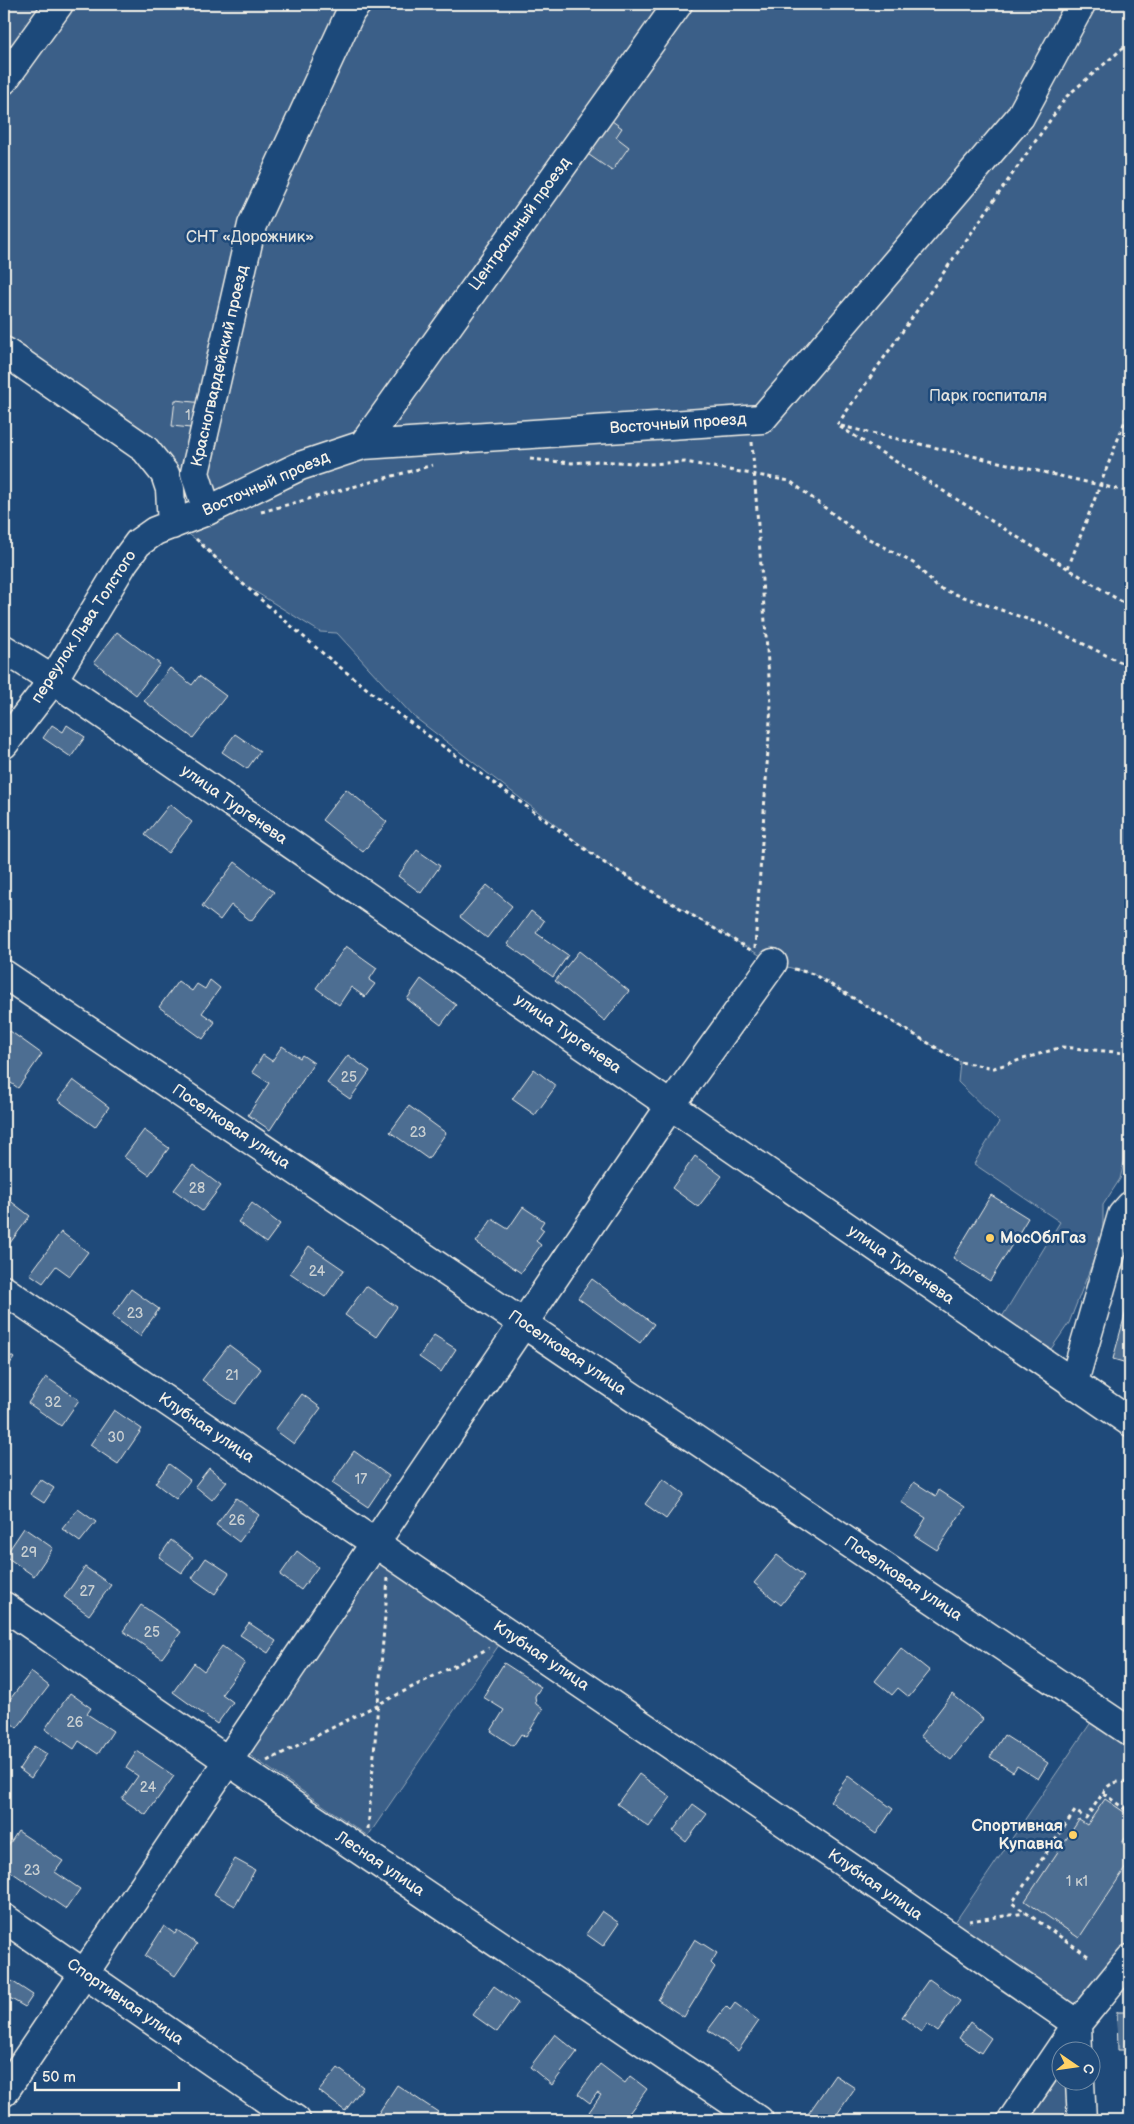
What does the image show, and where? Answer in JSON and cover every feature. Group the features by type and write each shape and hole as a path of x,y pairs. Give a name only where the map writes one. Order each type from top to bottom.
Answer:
{"street":[{"path":"4,80 58,4"},
{"name":"Красногвардейский проезд","path":"207,511 195,473 252,225 351,11 357,4"},
{"name":"Центральный проезд","path":"363,445 678,4"},
{"name":"Восточный проезд","path":"173,524 207,511 300,466 363,445 762,419 1020,117 1081,4"},
{"path":"4,351 145,449 165,474 170,489 173,524"},
{"name":"переулок Льва Толстого","path":"4,744 53,680 124,562 138,543 155,531 173,524"},
{"name":"улица Тургенева","path":"4,650 53,680 1130,1422"},
{"path":"4,2092 228,1761 383,1548 524,1324 671,1105 764,958"},
{"name":"Поселковая улица","path":"4,974 1130,1732"},
{"path":"1073,1384 1122,1215 1130,1206"},
{"name":"Клубная улица","path":"4,1290 1077,2024"},
{"name":"Лесная улица","path":"4,1606 228,1761 758,2120"},
{"name":"Спортивная улица","path":"4,1918 296,2120"},
{"path":"1012,2120 1077,2024 1130,1959"},
{"path":"1077,2024 1078,2042"},
{"path":"1081,2092 1082,2120"}],"path":[{"path":"837,425 1067,96 1130,42"},
{"path":"1068,568 1130,408"},
{"path":"750,419 771,705 764,958"},
{"path":"837,425 1130,492"},
{"path":"837,425 1130,606"},
{"path":"527,459 572,463 599,461 649,464 685,462 790,481 858,533 915,564 938,588 1047,626 1130,667"},
{"path":"253,514 436,464"},
{"path":"173,524 198,541 243,584 320,651 397,714 606,864 764,958 813,974 960,1062 994,1068 1062,1047 1125,1053 1130,1056"},
{"path":"370,1857 368,1836 378,1704 383,1548"},
{"path":"262,1764 512,1636"},
{"path":"1088,1956 1012,1903 1075,1811 1086,1818 1109,1785 1130,1782"},
{"path":"1102,1794 1130,1813"},
{"path":"1125,1809 1130,1801"},
{"path":"934,1926 1026,1913"}],"green space":[{"path":"4,4 1130,4 1130,1138 1120,1179 1103,1205 1103,1236 1069,1323 1051,1349 1002,1317 1060,1222 974,1164 999,1122 958,1082 960,1062 813,974 773,963 606,864 413,716 337,633 320,632 243,584 198,541 175,524 165,474 4,351"},
{"path":"380,1559 501,1642 368,1836 248,1754"},
{"name":"Спортивная Купавна","path":"1096,1715 1130,1738 1130,1939 1076,2018 949,1931"},
{"path":"1052,2078 1052,2092 1076,2092 1077,2120 1022,2120"}],"building":[{"path":"605,116 622,128 616,137 629,147 612,171 582,150"},
{"path":"175,400 203,403 200,429 172,426"},
{"path":"117,632 160,664 136,695 94,662"},
{"path":"170,668 192,685 199,676 226,696 193,738 144,701"},
{"path":"52,725 63,732 67,725 85,737 71,757 43,738"},
{"path":"235,734 260,751 247,769 222,752"},
{"path":"346,789 387,822 363,852 322,820"},
{"path":"170,804 192,822 168,853 145,835"},
{"path":"417,850 440,866 421,893 398,876"},
{"path":"235,862 274,892 251,921 231,905 220,920 202,906"},
{"path":"487,885 512,906 487,938 460,917"},
{"path":"531,911 544,921 536,933 568,955 553,977 507,944"},
{"path":"346,946 377,968 369,980 375,984 365,997 351,987 339,1005 316,988"},
{"path":"579,951 629,991 605,1021 555,981"},
{"path":"421,979 456,1005 441,1025 407,999"},
{"path":"210,980 220,988 202,1013 215,1022 203,1039 159,1007 178,981 192,991 197,984 205,989"},
{"path":"10,1031 42,1054 18,1088 4,1078 4,1039"},
{"path":"282,1046 300,1058 302,1055 314,1063 270,1130 248,1115 269,1083 252,1072 263,1055 272,1061"},
{"path":"348,1055 370,1071 350,1099 327,1083"},
{"path":"534,1069 556,1086 535,1115 512,1099"},
{"path":"73,1080 109,1107 95,1127 58,1100"},
{"path":"409,1106 446,1133 428,1159 390,1132"},
{"path":"144,1130 169,1148 149,1175 124,1157"},
{"path":"695,1156 722,1176 698,1207 672,1188"},
{"path":"193,1165 221,1186 202,1211 174,1190"},
{"name":"МосОблГаз","path":"991,1195 1028,1218 990,1281 953,1258"},
{"path":"4,1196 30,1216 7,1247 4,1244"},
{"path":"252,1203 280,1224 266,1243 238,1222"},
{"path":"523,1207 544,1221 540,1227 544,1230 536,1241 541,1245 521,1273 476,1242 492,1219 508,1229"},
{"path":"61,1232 88,1252 70,1276 56,1266 43,1283 30,1274"},
{"path":"309,1246 344,1270 325,1297 290,1273"},
{"path":"592,1279 654,1324 640,1343 578,1298"},
{"path":"366,1286 397,1307 376,1337 345,1315"},
{"path":"131,1289 159,1309 140,1336 112,1316"},
{"path":"1130,1296 1130,1364 1113,1359"},
{"path":"434,1335 456,1349 441,1372 419,1357"},
{"path":"229,1345 261,1369 235,1404 202,1380"},
{"path":"4,1351 14,1358 4,1372"},
{"path":"46,1377 79,1400 61,1426 28,1403"},
{"path":"302,1394 321,1408 294,1444 275,1430"},
{"path":"114,1410 142,1429 118,1464 90,1445"},
{"path":"354,1451 389,1476 368,1507 332,1483"},
{"path":"169,1464 190,1480 176,1499 155,1483"},
{"path":"209,1468 227,1482 212,1500 195,1486"},
{"path":"40,1479 54,1488 44,1503 30,1494"},
{"path":"663,1479 684,1494 666,1519 645,1504"},
{"path":"914,1482 936,1496 939,1490 965,1507 937,1550 915,1536 926,1518 901,1502"},
{"path":"236,1498 259,1515 239,1542 216,1525"},
{"path":"78,1509 96,1522 80,1542 62,1529"},
{"path":"24,1528 53,1548 34,1576 5,1556"},
{"path":"171,1540 193,1557 182,1573 159,1557"},
{"path":"297,1551 318,1567 301,1590 280,1575"},
{"path":"777,1555 804,1576 781,1605 754,1583"},
{"path":"206,1558 229,1573 215,1594 192,1578"},
{"path":"85,1567 111,1585 89,1615 64,1597"},
{"path":"141,1605 181,1632 162,1658 123,1631"},
{"path":"249,1623 276,1641 268,1653 240,1635"},
{"path":"222,1646 245,1663 222,1694 233,1702 217,1724 173,1692 194,1663 204,1671"},
{"path":"901,1648 930,1671 909,1697 898,1688 892,1695 875,1681"},
{"path":"504,1663 541,1687 535,1696 536,1704 543,1709 526,1737 521,1734 513,1746 491,1731 504,1710 483,1697"},
{"path":"31,1672 49,1686 17,1728 4,1717 4,1707"},
{"path":"70,1693 91,1708 87,1714 113,1731 98,1754 79,1741 74,1749 45,1729"},
{"path":"952,1694 983,1719 951,1760 920,1736"},
{"path":"1004,1735 1048,1763 1038,1779 1017,1766 1013,1772 990,1757"},
{"path":"34,1746 47,1754 31,1778 19,1769"},
{"path":"137,1751 174,1776 146,1815 122,1799 138,1776 126,1768"},
{"path":"639,1774 671,1797 649,1827 617,1804"},
{"path":"848,1776 893,1809 876,1834 830,1801"},
{"path":"1105,1799 1130,1816 1130,1831 1122,1843 1130,1849 1130,1861 1079,1938 1025,1901 1079,1820 1087,1825"},
{"path":"693,1804 707,1814 686,1842 673,1831"},
{"path":"18,1831 63,1861 55,1872 80,1889 66,1909 4,1867 4,1852"},
{"path":"235,1859 255,1870 235,1906 214,1894"},
{"path":"602,1911 619,1923 603,1946 586,1934"},
{"path":"164,1926 175,1934 177,1930 197,1944 175,1976 145,1956"},
{"path":"695,1939 717,1953 711,1963 715,1967 684,2017 658,2000"},
{"path":"4,1976 33,1995 25,2007 8,1997 4,2004"},
{"path":"929,1979 960,2001 938,2032 927,2024 922,2032 902,2017"},
{"path":"494,1986 518,2003 497,2032 473,2015"},
{"path":"735,2003 759,2021 738,2051 708,2030 726,2006 730,2010"},
{"path":"1117,2012 1130,2012 1130,2050 1118,2050"},
{"path":"970,2022 991,2038 981,2053 959,2038"},
{"path":"555,2034 577,2052 552,2085 530,2067"},
{"path":"600,2064 625,2083 630,2076 647,2089 624,2120 599,2120 589,2112 601,2095 597,2093 590,2103 578,2094"},
{"path":"338,2068 363,2087 345,2111 319,2091"},
{"path":"835,2075 855,2088 833,2120 810,2120 806,2117"},
{"path":"397,2085 438,2112 432,2120 374,2120"},
{"path":"219,2114 228,2120 214,2120"}],"place":[{"name":"МосОблГаз","path":"990,1238"},
{"name":"Спортивная Купавна","path":"1073,1835"}],"park label":[{"name":"СНТ «Дорожник»","path":"250,237"},
{"name":"Парк госпиталя","path":"988,396"}]}
